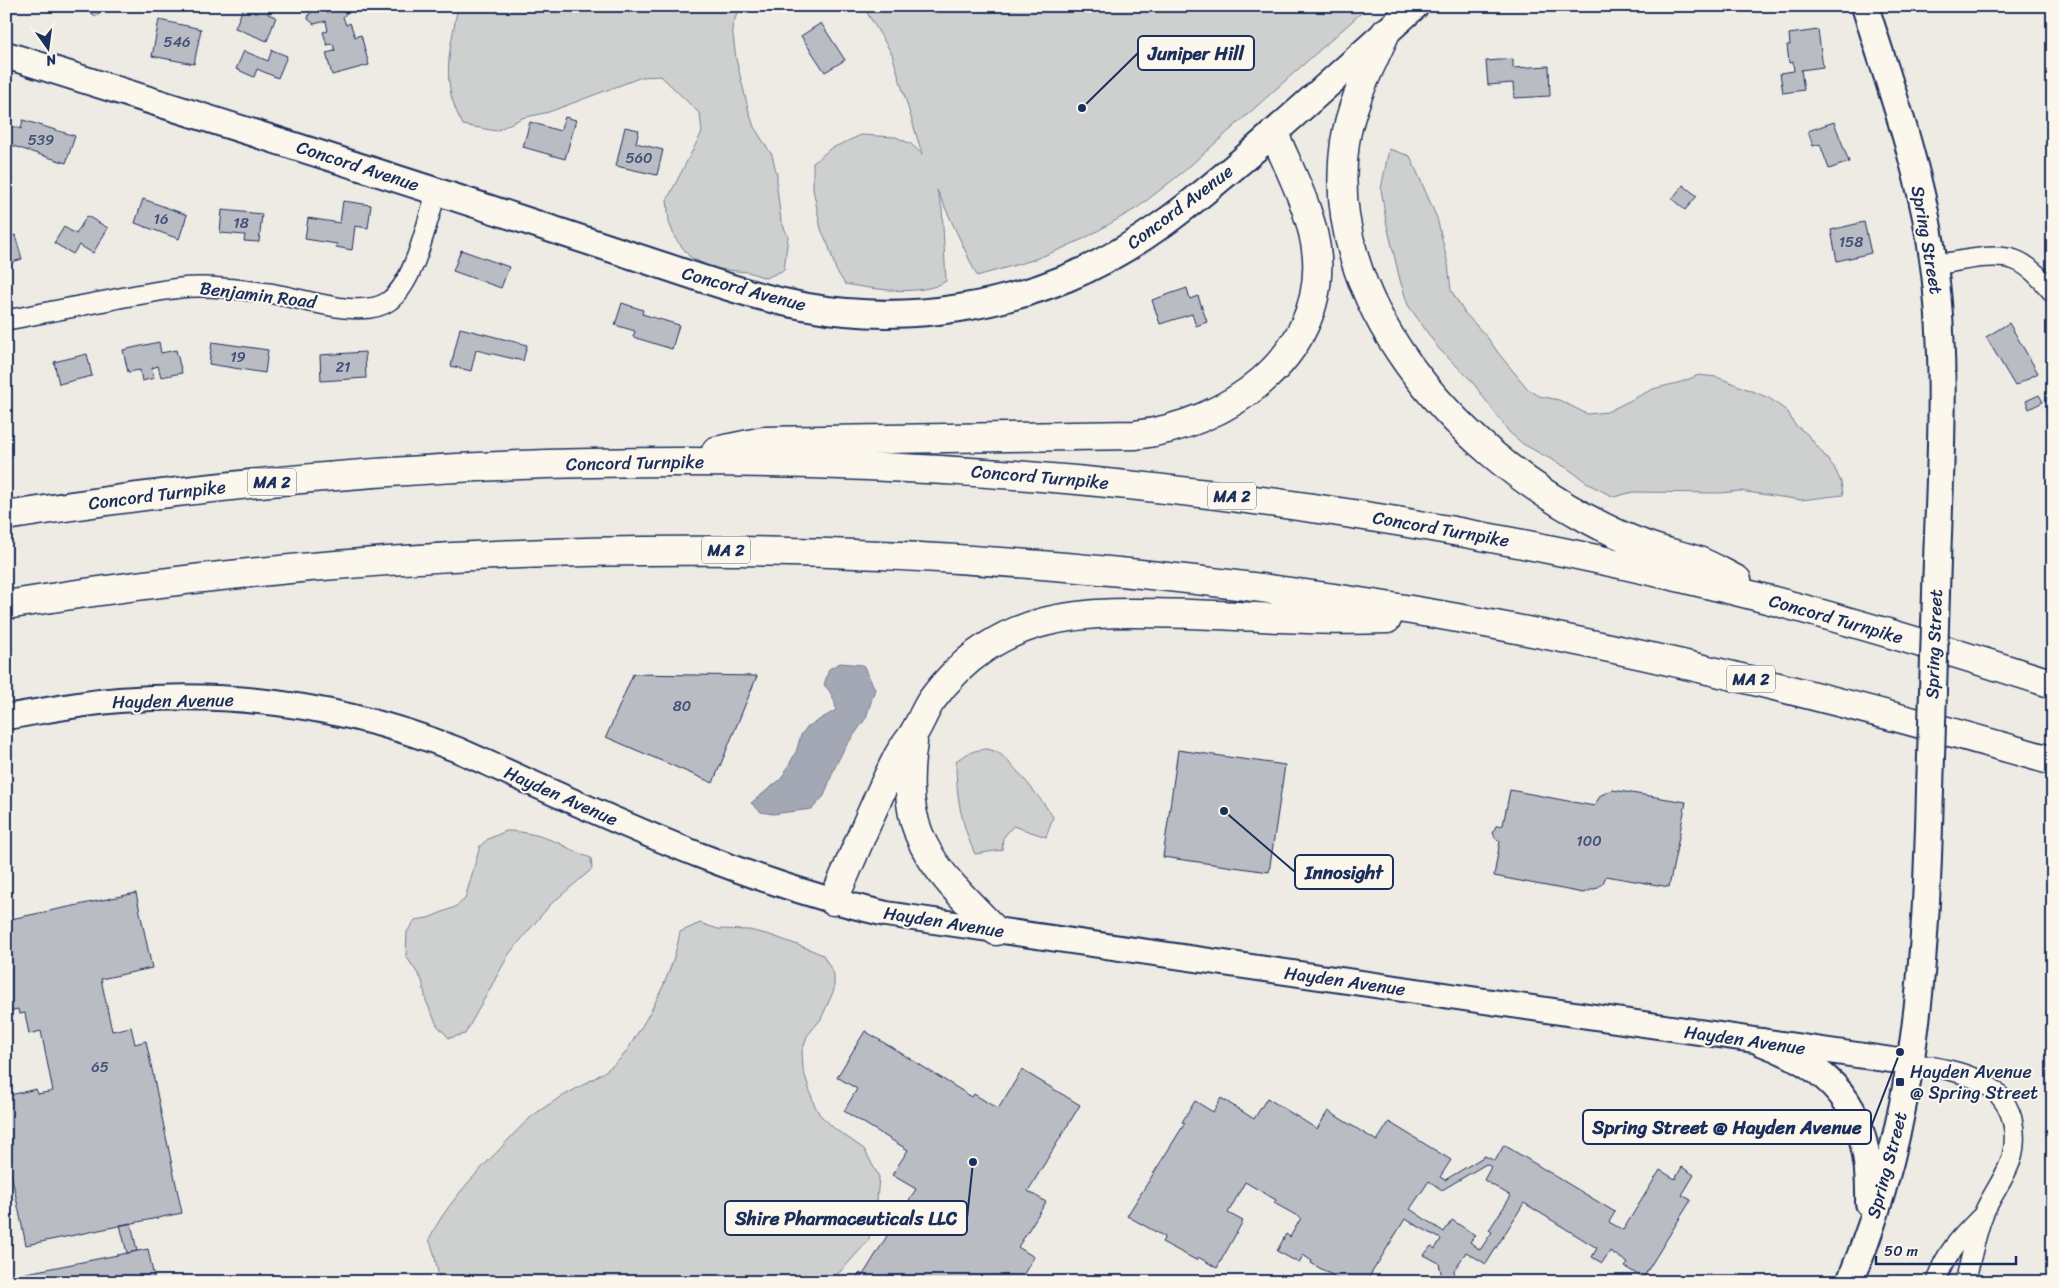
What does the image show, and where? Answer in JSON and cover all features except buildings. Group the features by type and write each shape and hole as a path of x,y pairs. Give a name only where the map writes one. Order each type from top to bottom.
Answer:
{"highway":[{"path":"1386,32 1358,96 1351,117 1344,154 1343,195 1348,236 1359,274 1373,307 1396,346 1433,394 1466,429 1508,466 1545,493 1584,518 1615,533 1650,547 1697,560 1790,605"},
{"path":"665,462 764,441 1135,436 1182,426 1221,410 1252,389 1287,354 1305,324 1315,291 1317,256 1313,235 1305,207 1274,133"},
{"name":"Concord Turnpike","path":"6,516 170,493 373,473 540,464 665,462 839,464 1051,477 1189,491 1324,509 1458,531 1657,573 1790,605 1922,643 2053,684"},
{"name":"MA 2","path":"6,605 188,579 391,560 576,551 731,550 876,554 1088,570 1270,590 1446,616 1605,647 1738,676 2053,761"},
{"path":"833,901 899,754 930,703 974,658 992,644 1012,634 1052,620 1085,614 1120,612 1343,621 1446,616"},
{"path":"915,730 909,786 911,807 919,837 929,858 945,878 996,931"}],"main road":[{"name":"Concord Avenue","path":"6,55 437,191 768,299 817,309 894,314 970,306 1013,297 1068,277 1111,257 1170,220 1274,133 1416,6"},
{"name":"Spring Street","path":"1850,1282 1868,1234 1890,1158 1912,1063 1925,940 1942,377 1939,311 1926,215 1914,168 1865,6"},
{"path":"1761,1042 1812,1066 1840,1092 1854,1112 1863,1135 1868,1160 1868,1234"}],"street":[{"name":"Benjamin Road","path":"6,320 113,299 208,286 272,293 318,303 369,309 388,302 397,294 407,278 437,191"},
{"path":"1934,265 2008,258 2026,266 2053,294"},
{"name":"Hayden Avenue","path":"6,717 116,700 171,697 240,699 290,704 332,711 404,730 444,744 696,855 776,884 833,901 905,918 1912,1063"},
{"path":"1912,1063 1950,1070 1992,1087 2006,1104 2014,1129 2012,1155 1983,1215 1965,1282"},
{"path":"1936,1282 1948,1254 1962,1235 1983,1215"}],"shaded area":[{"path":"458,6 740,6 732,27 736,59 754,127 772,155 777,175 781,221 788,236 784,270 766,278 748,272 714,269 690,257 675,238 669,222 667,200 702,132 700,114 661,76 642,77 549,112 522,118 496,131 463,125 451,94 448,66"},
{"path":"863,6 1369,6 1183,172 1137,208 1087,237 1061,249 1033,260 977,276 937,190 942,208 946,281 924,289 897,290 845,284 836,270 821,229 813,189 813,163 830,149 861,135 896,137 911,144 922,154 892,54"},
{"path":"1389,149 1410,156 1437,218 1448,264 1451,290 1464,312 1487,337 1528,389 1539,396 1559,400 1587,414 1607,412 1653,389 1699,375 1717,377 1769,398 1788,412 1794,424 1807,434 1834,467 1841,482 1843,495 1801,500 1740,491 1720,493 1633,492 1614,497 1592,486 1567,468 1523,444 1509,432 1471,380 1439,349 1408,305 1386,221 1381,189"},
{"path":"840,663 863,665 875,689 866,718 844,749 824,796 812,809 773,814 761,812 751,803 781,779 796,752 801,735 807,727 836,710 835,702 824,685 829,669"},
{"path":"987,749 999,753 1012,765 1053,817 1046,837 1013,826 1003,838 1002,850 975,854 966,832 960,809 956,761 971,752"},
{"path":"506,831 533,834 559,843 591,858 592,869 550,905 509,954 465,1034 449,1038 437,1025 426,1001 422,980 406,956 407,932 415,920 428,918 455,907 465,899 480,846 488,839"},
{"path":"700,923 718,929 749,930 770,935 809,949 823,955 834,974 834,990 821,1019 807,1036 802,1051 803,1069 814,1104 820,1115 835,1129 864,1149 879,1177 877,1200 869,1240 840,1272 824,1282 440,1282 429,1239 450,1206 475,1175 530,1118 604,1072 623,1056 649,1014 662,988 673,961 680,932"}],"place":[{"name":"Juniper Hill","path":"1082,108"},
{"name":"Innosight","path":"1224,811"},
{"name":"Spring Street @ Hayden Avenue","path":"1900,1052"},
{"name":"Hayden Avenue @ Spring Street","path":"1900,1082"},
{"name":"Shire Pharmaceuticals LLC","path":"973,1162"}]}
